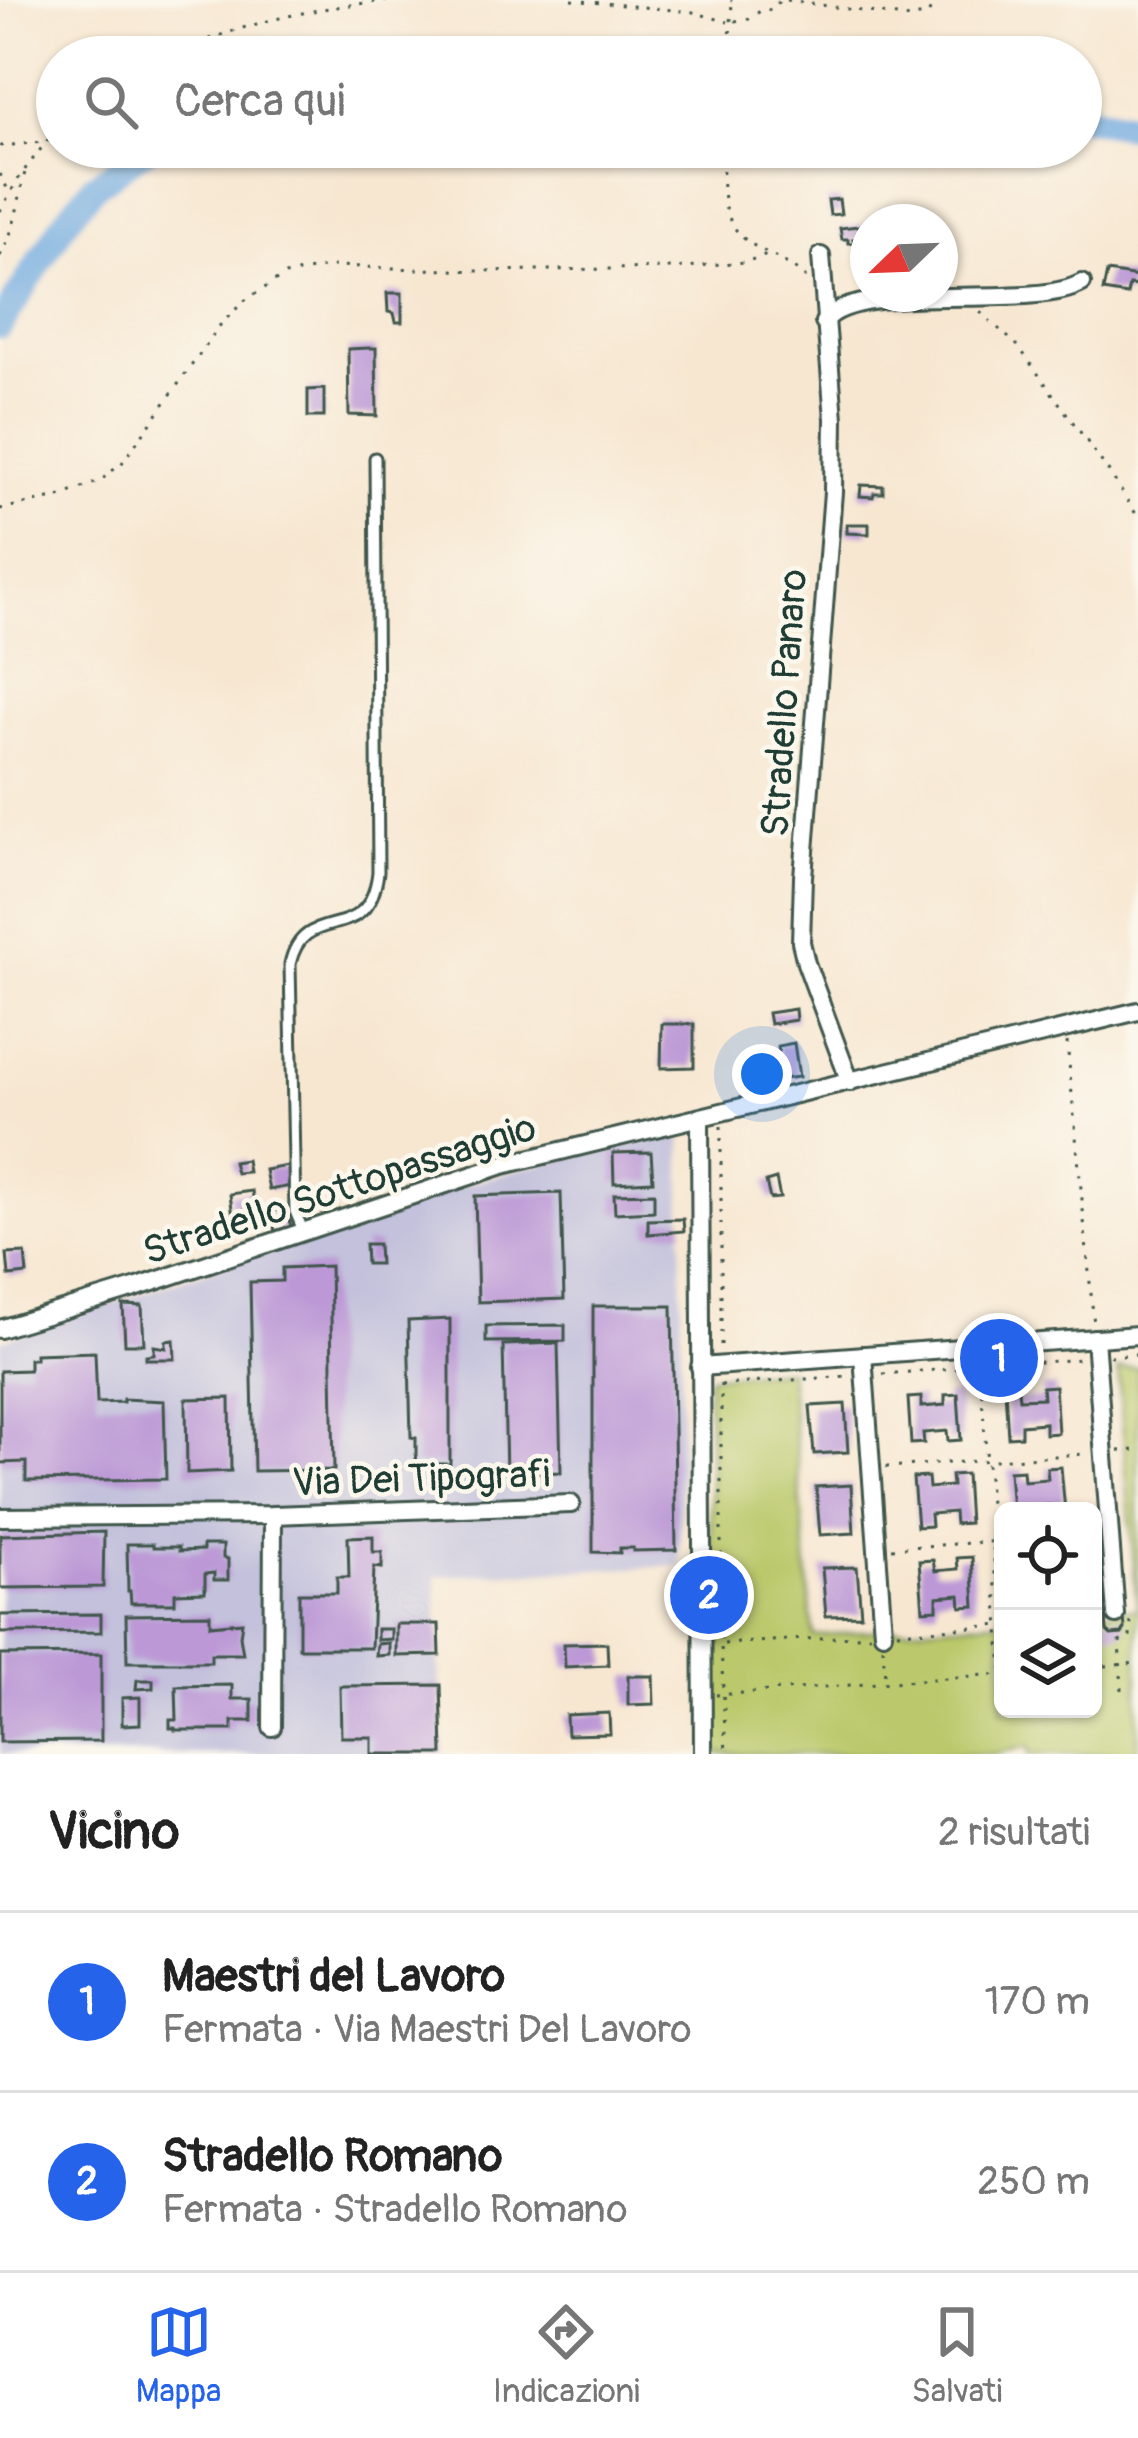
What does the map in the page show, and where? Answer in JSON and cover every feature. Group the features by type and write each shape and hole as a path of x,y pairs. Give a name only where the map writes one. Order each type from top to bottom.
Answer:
{"street":[{"name":"Stradello Panaro","path":"820,256 834,419 833,493 801,942 850,1082"},
{"path":"824,322 833,312 851,305 1062,292 1082,283"},
{"name":"Stradello Sottopassaggio","path":"0,1329 503,1166 1138,1011"},
{"path":"700,1119 703,1754"},
{"path":"700,1367 1138,1335"},
{"path":"1095,1338 1123,1615"},
{"path":"862,1355 883,1633"},
{"name":"Via Dei Tipografi","path":"0,1516 273,1515 572,1504"},
{"name":"Via Dei Tipografi","path":"272,1727 273,1515"}],"lane":[{"path":"304,1233 295,1211 290,964 302,938 368,908 376,895 376,458"}],"path":[{"path":"212,36 282,18 405,0"},
{"path":"572,0 693,12 732,21 772,10 780,0"},
{"path":"787,0 910,18 928,14 937,0"},
{"path":"730,36 732,1"},
{"path":"0,146 36,142"},
{"path":"0,211 36,154"},
{"path":"0,256 9,241 27,166"},
{"path":"723,168 722,195 728,218 739,233 804,274 813,289"},
{"path":"0,173 10,194"},
{"path":"0,509 59,497 100,482 122,463 221,324 244,301 285,275 334,266 478,271 674,268 745,262 771,254"},
{"path":"972,305 1018,346 1138,517"},
{"path":"1066,1028 1095,1338"},
{"path":"722,1111 722,1365"},
{"path":"726,1754 721,1385 1138,1354"},
{"path":"878,1549 994,1542 980,1366"},
{"path":"872,1468 1138,1450"},
{"path":"1122,1690 1119,1642 1130,1637 1123,1615"},
{"path":"721,1645 994,1625"},
{"path":"883,1633 885,1682"},
{"path":"1102,1665 1138,1663"},
{"path":"703,1697 994,1675"}],"shaded area":[{"path":"680,1134 682,1142 680,1566 436,1576 442,1754 0,1754 0,1341 458,1186"}],"green space":[{"path":"1138,1368 1138,1754 1030,1754 1029,1746 994,1754 716,1754 710,1376 789,1370 813,1636 994,1621 994,1718 1102,1718 1102,1612 1137,1608 1118,1369"}],"building":[{"path":"839,199 841,214 830,215 828,200"},
{"path":"850,227 850,243 842,239 840,228"},
{"path":"1107,272 1138,277 1138,286 1129,285 1127,295 1103,291"},
{"path":"387,293 402,293 402,322 388,312"},
{"path":"376,348 377,416 349,415 348,349"},
{"path":"324,389 324,417 308,417 308,390"},
{"path":"861,485 883,486 883,493 860,496"},
{"path":"847,524 869,524 869,534 847,533"},
{"path":"795,1009 796,1020 770,1024 768,1013"},
{"path":"662,1024 694,1024 694,1067 661,1068"},
{"path":"794,1043 799,1077 782,1079 778,1046"},
{"path":"651,1152 653,1181 614,1183 613,1153"},
{"path":"246,1160 248,1172 236,1173 233,1162"},
{"path":"288,1166 291,1186 269,1190 265,1170"},
{"path":"776,1179 780,1198 770,1199 766,1182"},
{"path":"252,1191 259,1227 235,1231 230,1194"},
{"path":"561,1193 564,1299 478,1302 475,1196"},
{"path":"654,1193 654,1211 615,1213 614,1194"},
{"path":"285,1208 291,1226 275,1231 270,1212"},
{"path":"683,1219 684,1231 648,1234 648,1220"},
{"path":"365,1244 378,1244 379,1264 366,1264"},
{"path":"25,1253 27,1274 9,1276 7,1254"},
{"path":"330,1266 334,1470 254,1471 250,1282 282,1281 282,1268"},
{"path":"123,1305 142,1306 144,1344 125,1344"},
{"path":"593,1306 672,1306 676,1550 593,1552"},
{"path":"450,1319 450,1464 416,1464 408,1321"},
{"path":"565,1325 565,1341 486,1342 486,1326"},
{"path":"174,1340 175,1359 146,1359 154,1354 154,1346 166,1348 166,1341"},
{"path":"558,1343 561,1472 506,1474 503,1345"},
{"path":"95,1352 97,1403 164,1401 166,1479 26,1481 26,1462 0,1463 0,1371 29,1370 29,1359 35,1359 35,1354"},
{"path":"1055,1386 1058,1433 1045,1434 1045,1423 1021,1425 1021,1436 1008,1437 1005,1390 1018,1389 1019,1399 1043,1398 1042,1387"},
{"path":"958,1394 961,1440 948,1441 947,1431 923,1433 924,1443 911,1444 908,1398 921,1397 921,1407 945,1405 945,1395"},
{"path":"230,1398 231,1471 187,1473 186,1399"},
{"path":"845,1404 848,1452 814,1454 810,1406"},
{"path":"1061,1467 1064,1502 1011,1502 1009,1471 1023,1470 1024,1481 1048,1479 1047,1468"},
{"path":"966,1474 969,1523 955,1524 954,1512 930,1514 931,1526 917,1527 913,1478 928,1477 929,1488 952,1486 951,1475"},
{"path":"851,1485 854,1533 820,1535 816,1487"},
{"path":"104,1532 103,1587 0,1588 0,1535"},
{"path":"373,1536 373,1552 382,1552 382,1568 374,1567 371,1648 299,1648 299,1593 337,1593 337,1577 349,1577 348,1537"},
{"path":"127,1544 179,1547 179,1551 223,1545 228,1580 205,1574 205,1592 175,1593 175,1603 131,1603"},
{"path":"972,1557 975,1606 961,1607 960,1595 937,1597 937,1609 923,1610 919,1561 933,1560 935,1571 958,1569 957,1558"},
{"path":"857,1567 861,1615 826,1616 822,1568"},
{"path":"101,1614 101,1632 0,1633 0,1615"},
{"path":"210,1614 210,1625 242,1622 243,1654 211,1654 211,1662 127,1662 126,1615"},
{"path":"1124,1617 1122,1634 1111,1635 1106,1618"},
{"path":"396,1624 439,1624 440,1655 396,1656"},
{"path":"377,1629 391,1629 391,1639 377,1640"},
{"path":"389,1643 389,1655 376,1656 377,1644"},
{"path":"607,1643 608,1665 565,1667 564,1644"},
{"path":"101,1654 101,1741 0,1742 0,1655"},
{"path":"628,1676 653,1676 654,1704 628,1705"},
{"path":"137,1680 153,1680 153,1688 136,1689"},
{"path":"232,1685 232,1699 252,1699 252,1721 232,1721 232,1730 170,1728 170,1720 177,1720 176,1686"},
{"path":"441,1685 443,1754 372,1754 372,1737 341,1737 340,1686"},
{"path":"140,1697 140,1724 122,1725 122,1698"},
{"path":"609,1713 610,1734 567,1735 566,1715"}],"waterway":[{"path":"1102,120 1138,127"},
{"path":"0,325 64,223 94,186 119,168"}],"place":[{"name":"Maestri del Lavoro","path":"999,1358"},
{"name":"Stradello Romano","path":"709,1595"}]}
